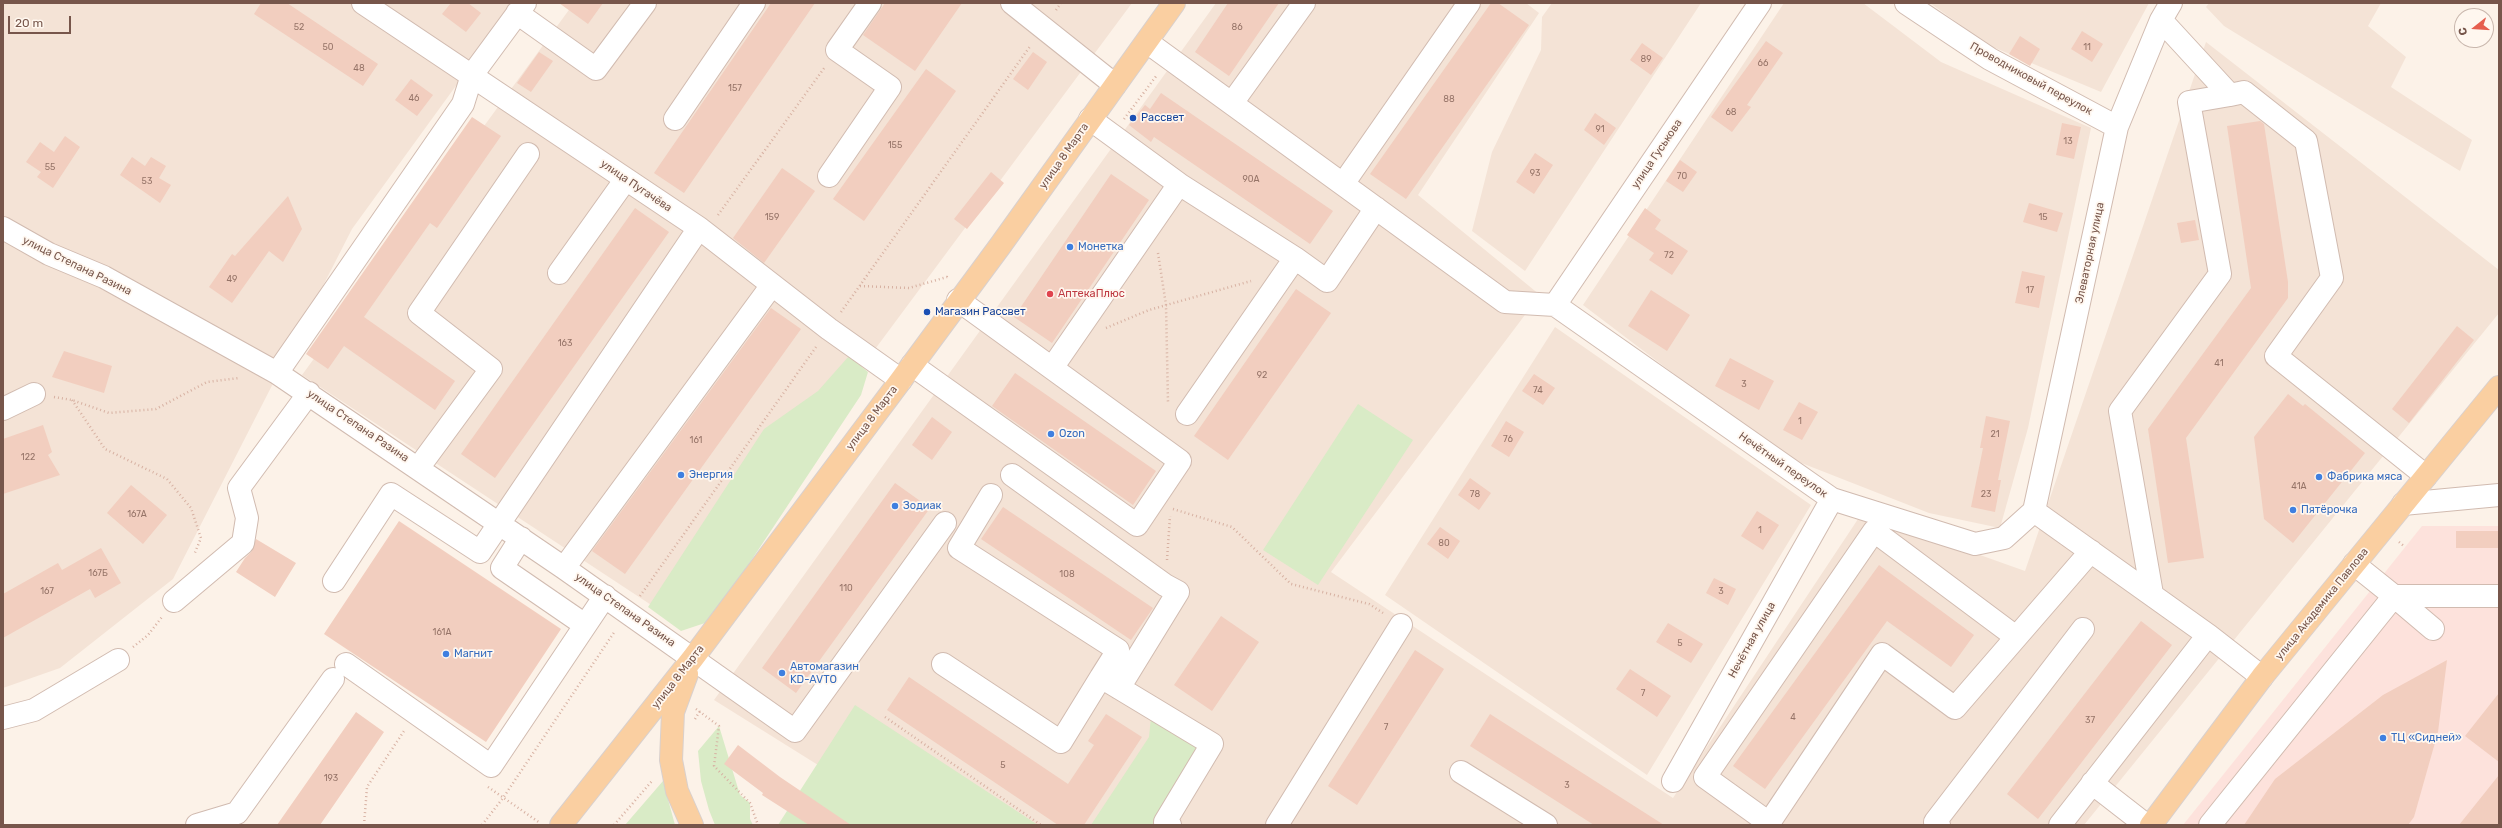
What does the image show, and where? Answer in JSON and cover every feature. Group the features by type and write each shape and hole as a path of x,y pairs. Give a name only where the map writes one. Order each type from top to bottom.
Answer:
{"main road":[{"name":"улица 8 Марта","path":"561,825 693,658 962,296 1174,3"},
{"name":"улица Академика Павлова","path":"2151,825 2262,677 2499,387"},
{"path":"692,825 678,791 671,760 673,712 693,658"}],"street":[{"name":"улица Пугачёва","path":"363,3 702,231 829,329 906,372 1136,525 1180,461 1052,368"},
{"path":"278,373 463,104 472,75 521,8 596,69 645,3"},
{"path":"675,119 754,3"},
{"path":"829,176 890,87 837,50 870,3"},
{"path":"1012,3 1115,85"},
{"path":"1232,103 1304,3"},
{"path":"1343,184 1469,3"},
{"name":"улица Гуськова","path":"1555,305 1760,3"},
{"name":"Проводниковый переулок","path":"1906,3 1990,59 2118,127"},
{"path":"2166,11 2230,94"},
{"name":"Элеваторная улица","path":"2034,511 2118,127 2166,11"},
{"path":"1147,42 1505,302 1555,305"},
{"path":"2152,594 2120,411 2220,274 2189,102 2244,92 2306,141 2332,278 2276,356 2426,476"},
{"path":"1090,119 1290,265 1327,281 1376,208"},
{"path":"418,467 490,369 419,313 528,154"},
{"path":"559,273 626,179"},
{"path":"962,296 1052,368 1179,184"},
{"name":"улица Степана Разина","path":"3,228 49,254 104,277 278,373 499,522 795,731 945,523"},
{"path":"334,581 391,494 480,552 499,522 702,231"},
{"path":"1178,411 1290,265"},
{"path":"564,568 772,285"},
{"name":"Нечётный переулок","path":"1555,305 1832,499 1975,544 2004,538 2034,511"},
{"path":"174,601 243,543 247,518 239,488 308,393"},
{"path":"3,409 34,394"},
{"path":"944,664 1061,742 1110,682 1178,592 1165,585 1012,475"},
{"path":"2403,504 2499,495"},
{"path":"991,496 959,548 1118,650 1110,682"},
{"name":"Нечётная улица","path":"1673,782 1832,499"},
{"path":"2034,511 2152,594 2262,677"},
{"path":"2016,638 1874,531 1705,777 1769,823 1882,654 1955,708 2016,638 2091,551"},
{"path":"521,538 502,568 585,625"},
{"path":"2354,564 2433,628"},
{"path":"197,825 237,813 339,672 491,766 605,596"},
{"path":"2394,596 2499,596"},
{"path":"2210,825 2394,596"},
{"path":"1278,825 1401,626"},
{"path":"1935,824 2083,629"},
{"path":"2060,825 2208,635"},
{"path":"3,718 34,710 118,660"},
{"path":"1110,682 1212,744 1166,824"},
{"path":"1461,772 1546,825"},
{"path":"2092,783 2146,825"}],"path":[{"path":"482,825 503,798 628,612 1061,3"},
{"path":"702,231 837,50"},
{"path":"1112,135 1170,58"},
{"path":"1153,221 1166,305 1178,411"},
{"path":"1098,331 1166,305 1290,265"},
{"path":"859,286 909,288 947,277 962,296"},
{"path":"34,394 72,400 110,413 156,409 207,382 278,373"},
{"path":"72,400 105,450 167,479 191,508 201,538 192,559"},
{"path":"1165,585 1171,508 1232,527 1291,584 1369,604 1401,626"},
{"path":"118,660 148,635 174,601"},
{"path":"679,697 719,726 714,766 750,803 758,825"},
{"path":"885,717 1041,825"},
{"path":"364,825 367,787 405,728"},
{"path":"526,814 539,823"}],"shaded area":[{"path":"3,3 516,3 352,229 173,579 60,668 3,688"},
{"path":"574,3 1132,3 674,620 302,375"},
{"path":"1216,3 1526,3 1539,13 1418,195 1540,295 1331,572 1673,798 1862,513 2025,571 2206,42 2499,270 2499,313 2084,825 914,825 714,700"},
{"path":"1552,3 1701,3 1525,271 1472,231 1492,152 1541,50 1542,17"},
{"path":"1784,3 1863,3 1941,62 2091,128 2028,428 2000,528 1929,513 1781,455 1583,305"},
{"path":"1930,3 2149,3 2101,92 1988,45"},
{"path":"2209,3 2381,3 2368,26 2406,57 2391,87 2472,140 2460,171 2224,26 2206,7"},
{"path":"1555,327 1811,505 1647,775 1385,595"},
{"path":"2422,526 2499,526 2499,825 2183,825"}],"green space":[{"path":"849,356 868,372 861,395 711,621 681,631 648,607 764,429 818,391"},
{"path":"1358,404 1413,440 1318,585 1263,550"},
{"path":"855,705 1038,825 778,825"},
{"path":"1151,717 1200,749 1155,825 1091,825 1149,737"},
{"path":"719,726 740,795 750,803 750,819 753,825 715,825 709,810 701,781 698,751"},
{"path":"663,781 675,825 625,825"}],"building":[{"path":"261,3 287,3 378,64 363,86 254,14"},
{"path":"451,3 468,3 481,13 466,32 442,14"},
{"path":"559,3 603,3 588,24"},
{"path":"771,3 815,3 684,193 654,173"},
{"path":"885,3 962,3 915,71 863,35"},
{"path":"1228,3 1279,3 1229,76 1195,52"},
{"path":"1491,3 1498,3 1529,25 1406,199 1370,174"},
{"path":"2082,31 2103,44 2092,62 2071,49"},
{"path":"2020,36 2040,49 2030,66 2009,54"},
{"path":"1766,41 1783,53 1747,105 1751,107 1732,132 1711,117"},
{"path":"1642,43 1663,58 1651,75 1630,60"},
{"path":"539,52 553,61 531,92 517,83"},
{"path":"1033,52 1047,62 1028,90 1013,79"},
{"path":"926,69 956,91 864,221 833,199"},
{"path":"411,79 433,95 417,116 395,100"},
{"path":"1161,93 1333,211 1310,244 1154,137 1151,142 1129,125 1145,105 1150,109"},
{"path":"1595,113 1616,128 1604,145 1584,130"},
{"path":"472,117 501,136 437,228 430,223 364,317 455,381 435,410 344,346 328,369 306,354"},
{"path":"2260,121 2264,124 2288,282 2288,298 2186,438 2204,558 2168,563 2148,429 2251,288 2227,126"},
{"path":"2062,123 2081,127 2074,159 2056,155"},
{"path":"65,136 80,147 53,188 37,177 41,172 26,162 40,142 54,152"},
{"path":"1535,153 1553,165 1534,194 1516,182"},
{"path":"132,157 145,166 151,157 166,166 159,178 171,185 160,203 120,175"},
{"path":"1680,160 1697,172 1683,192 1666,181"},
{"path":"782,168 815,191 764,263 733,238"},
{"path":"991,172 1004,183 967,229 954,219"},
{"path":"1111,174 1149,200 1052,343 1014,317"},
{"path":"288,196 302,229 283,262 269,251 232,303 209,287 232,254 235,256"},
{"path":"2029,203 2063,213 2057,232 2023,222"},
{"path":"635,208 669,232 495,478 461,454"},
{"path":"1645,208 1661,220 1655,229 1688,251 1672,275 1649,260 1654,253 1627,235"},
{"path":"2195,220 2199,240 2181,243 2177,223"},
{"path":"2022,271 2045,276 2039,308 2015,303"},
{"path":"1296,289 1331,313 1228,460 1194,436"},
{"path":"1651,290 1690,315 1667,351 1628,326"},
{"path":"771,308 801,329 625,574 592,551"},
{"path":"2457,326 2474,340 2409,423 2392,409"},
{"path":"64,351 112,366 104,393 52,377"},
{"path":"1730,358 1774,381 1759,410 1715,386"},
{"path":"1015,373 1156,471 1133,505 992,406"},
{"path":"1534,374 1555,388 1543,405 1522,391"},
{"path":"2288,394 2303,406 2305,404 2365,453 2293,543 2264,519 2254,437"},
{"path":"1799,402 1818,412 1802,440 1783,430"},
{"path":"1986,416 2010,421 1998,480 2001,480 1995,512 1971,507 1983,448 1980,448"},
{"path":"932,417 952,432 932,460 912,445"},
{"path":"1506,421 1524,432 1509,457 1491,446"},
{"path":"43,425 52,452 48,455 60,475 3,494 3,439"},
{"path":"1470,478 1491,493 1479,510 1458,495"},
{"path":"895,483 930,508 796,693 762,668"},
{"path":"131,485 167,515 143,544 107,513"},
{"path":"1003,507 1153,608 1131,640 981,539"},
{"path":"1757,511 1779,525 1763,550 1741,536"},
{"path":"399,521 561,629 486,742 324,634"},
{"path":"1440,527 1460,541 1448,559 1427,544"},
{"path":"2456,531 2499,531 2499,548 2456,548"},
{"path":"256,539 296,563 275,597 236,572 251,552"},
{"path":"101,548 121,583 95,598 90,589 3,638 3,594 58,563 62,570"},
{"path":"1879,565 1974,635 1951,667 1887,621 1765,789 1733,766"},
{"path":"1714,578 1736,589 1728,605 1706,593"},
{"path":"1221,616 1259,642 1212,711 1174,685"},
{"path":"2141,621 2172,645 2038,819 2007,794"},
{"path":"1668,623 1703,644 1691,663 1656,642"},
{"path":"1415,650 1444,669 1357,805 1328,786"},
{"name":"ТЦ «Сидней»","path":"2447,660 2438,732 2414,817 2408,825 2244,825 2275,779 2383,695"},
{"path":"1630,669 1671,696 1657,717 1616,689"},
{"path":"909,677 1068,784 1094,745 1088,741 1106,714 1142,737 1084,825 1058,825 887,710"},
{"path":"2499,693 2499,762 2465,736"},
{"path":"356,712 384,732 320,825 277,825"},
{"path":"1490,714 1664,825 1594,825 1470,746"},
{"path":"738,745 780,777 851,825 809,825 762,795 763,793 724,764"},
{"path":"2499,775 2499,825 2459,825"}],"place":[{"name":"Рассвет","path":"1133,118"},
{"name":"Монетка","path":"1070,247"},
{"name":"АптекаПлюс","path":"1050,294"},
{"name":"Магазин Рассвет","path":"927,312"},
{"name":"Ozon","path":"1051,434"},
{"name":"Энергия","path":"681,475"},
{"name":"Фабрика мяса","path":"2319,477"},
{"name":"Зодиак","path":"895,506"},
{"name":"Пятёрочка","path":"2293,510"},
{"name":"Магнит","path":"446,654"},
{"name":"Автомагазин KD-AVTO","path":"782,673"},
{"name":"ТЦ «Сидней»","path":"2383,738"}]}
